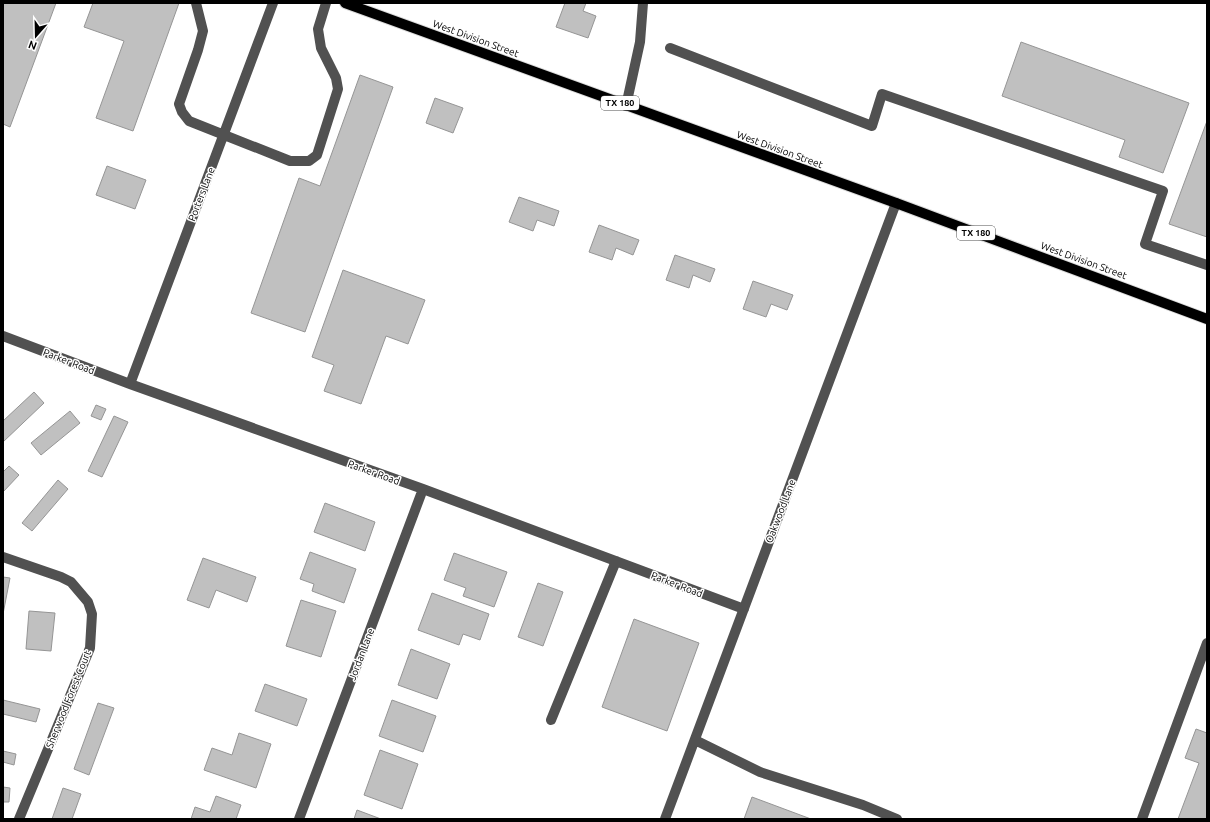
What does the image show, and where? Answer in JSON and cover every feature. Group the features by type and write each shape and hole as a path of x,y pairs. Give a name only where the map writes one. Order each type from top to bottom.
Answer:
{"main road":[{"name":"West Division Street","path":"345,3 896,203 1207,319"}],"street":[{"path":"196,3 203,31 179,104 182,112 190,121 223,135 290,160 309,161 317,155 338,89 336,78 322,48 318,29 326,3"},
{"name":"Porters Lane","path":"130,384 272,3"},
{"path":"626,106 640,42 643,3"},
{"path":"670,48 872,126 882,94 1163,190 1145,244 1207,265"},
{"name":"Oakwood Lane","path":"665,819 896,203"},
{"name":"Parker Road","path":"3,336 130,384 423,489 744,609"},
{"name":"Jordan Lane","path":"298,819 423,489"},
{"name":"Sherwood Forest Court","path":"3,557 61,577 71,582 88,602 92,614 90,648 19,819"},
{"path":"551,720 616,561"},
{"path":"1142,819 1207,643"},
{"path":"695,740 760,772 863,805 897,819"}],"building":[{"path":"3,3 56,3 10,127 3,124"},
{"path":"93,3 179,3 133,131 96,118 124,41 84,27"},
{"path":"565,3 586,3 583,11 596,16 588,38 556,27"},
{"path":"1021,42 1189,103 1163,173 1119,157 1125,140 1002,96"},
{"path":"360,75 393,87 305,332 251,313 299,178 320,186"},
{"path":"435,98 463,108 453,133 426,123"},
{"path":"1207,121 1207,237 1169,224"},
{"path":"107,166 146,180 135,209 96,195"},
{"path":"519,197 559,211 554,226 537,220 533,231 509,222"},
{"path":"599,225 639,240 633,255 616,248 612,260 589,252"},
{"path":"675,255 715,269 710,282 693,275 689,288 666,280"},
{"path":"343,270 425,300 408,344 386,336 361,404 324,391 334,365 312,357"},
{"path":"753,281 793,295 787,310 771,304 766,317 743,309"},
{"path":"34,392 44,403 3,442 3,421"},
{"path":"96,405 106,409 101,420 91,416"},
{"path":"70,411 80,423 41,455 31,443"},
{"path":"114,416 128,422 102,477 88,471"},
{"path":"9,466 19,475 3,492 3,472"},
{"path":"58,480 68,489 32,531 22,523"},
{"path":"325,503 375,522 365,551 314,532"},
{"path":"310,552 356,569 344,603 312,591 314,584 300,579"},
{"path":"454,553 507,572 494,607 463,596 466,588 444,580"},
{"path":"203,558 256,577 247,602 216,590 209,608 187,600"},
{"path":"3,577 10,578 3,614"},
{"path":"538,583 563,592 543,646 518,637"},
{"path":"432,593 489,614 480,640 463,634 459,645 418,630"},
{"path":"301,600 336,611 321,657 286,646"},
{"path":"29,611 55,613 51,651 26,649"},
{"path":"634,619 699,643 667,731 602,707"},
{"path":"411,649 450,664 437,699 398,685"},
{"path":"265,684 307,699 297,726 255,711"},
{"path":"3,700 40,709 36,722 3,714"},
{"path":"392,700 436,716 423,752 379,736"},
{"path":"98,703 114,708 89,775 74,769"},
{"path":"1196,729 1207,733 1207,819 1178,819 1199,763 1185,758"},
{"path":"239,733 271,744 256,788 204,770 212,748 232,755"},
{"path":"380,750 418,764 402,809 364,795"},
{"path":"3,751 16,754 14,765 3,762"},
{"path":"3,787 10,788 9,802 3,802"},
{"path":"63,788 81,794 72,819 52,819"},
{"path":"216,796 241,805 236,819 191,819 195,807 210,812"},
{"path":"752,797 811,819 744,819"},
{"path":"357,810 381,819 354,819"}]}
